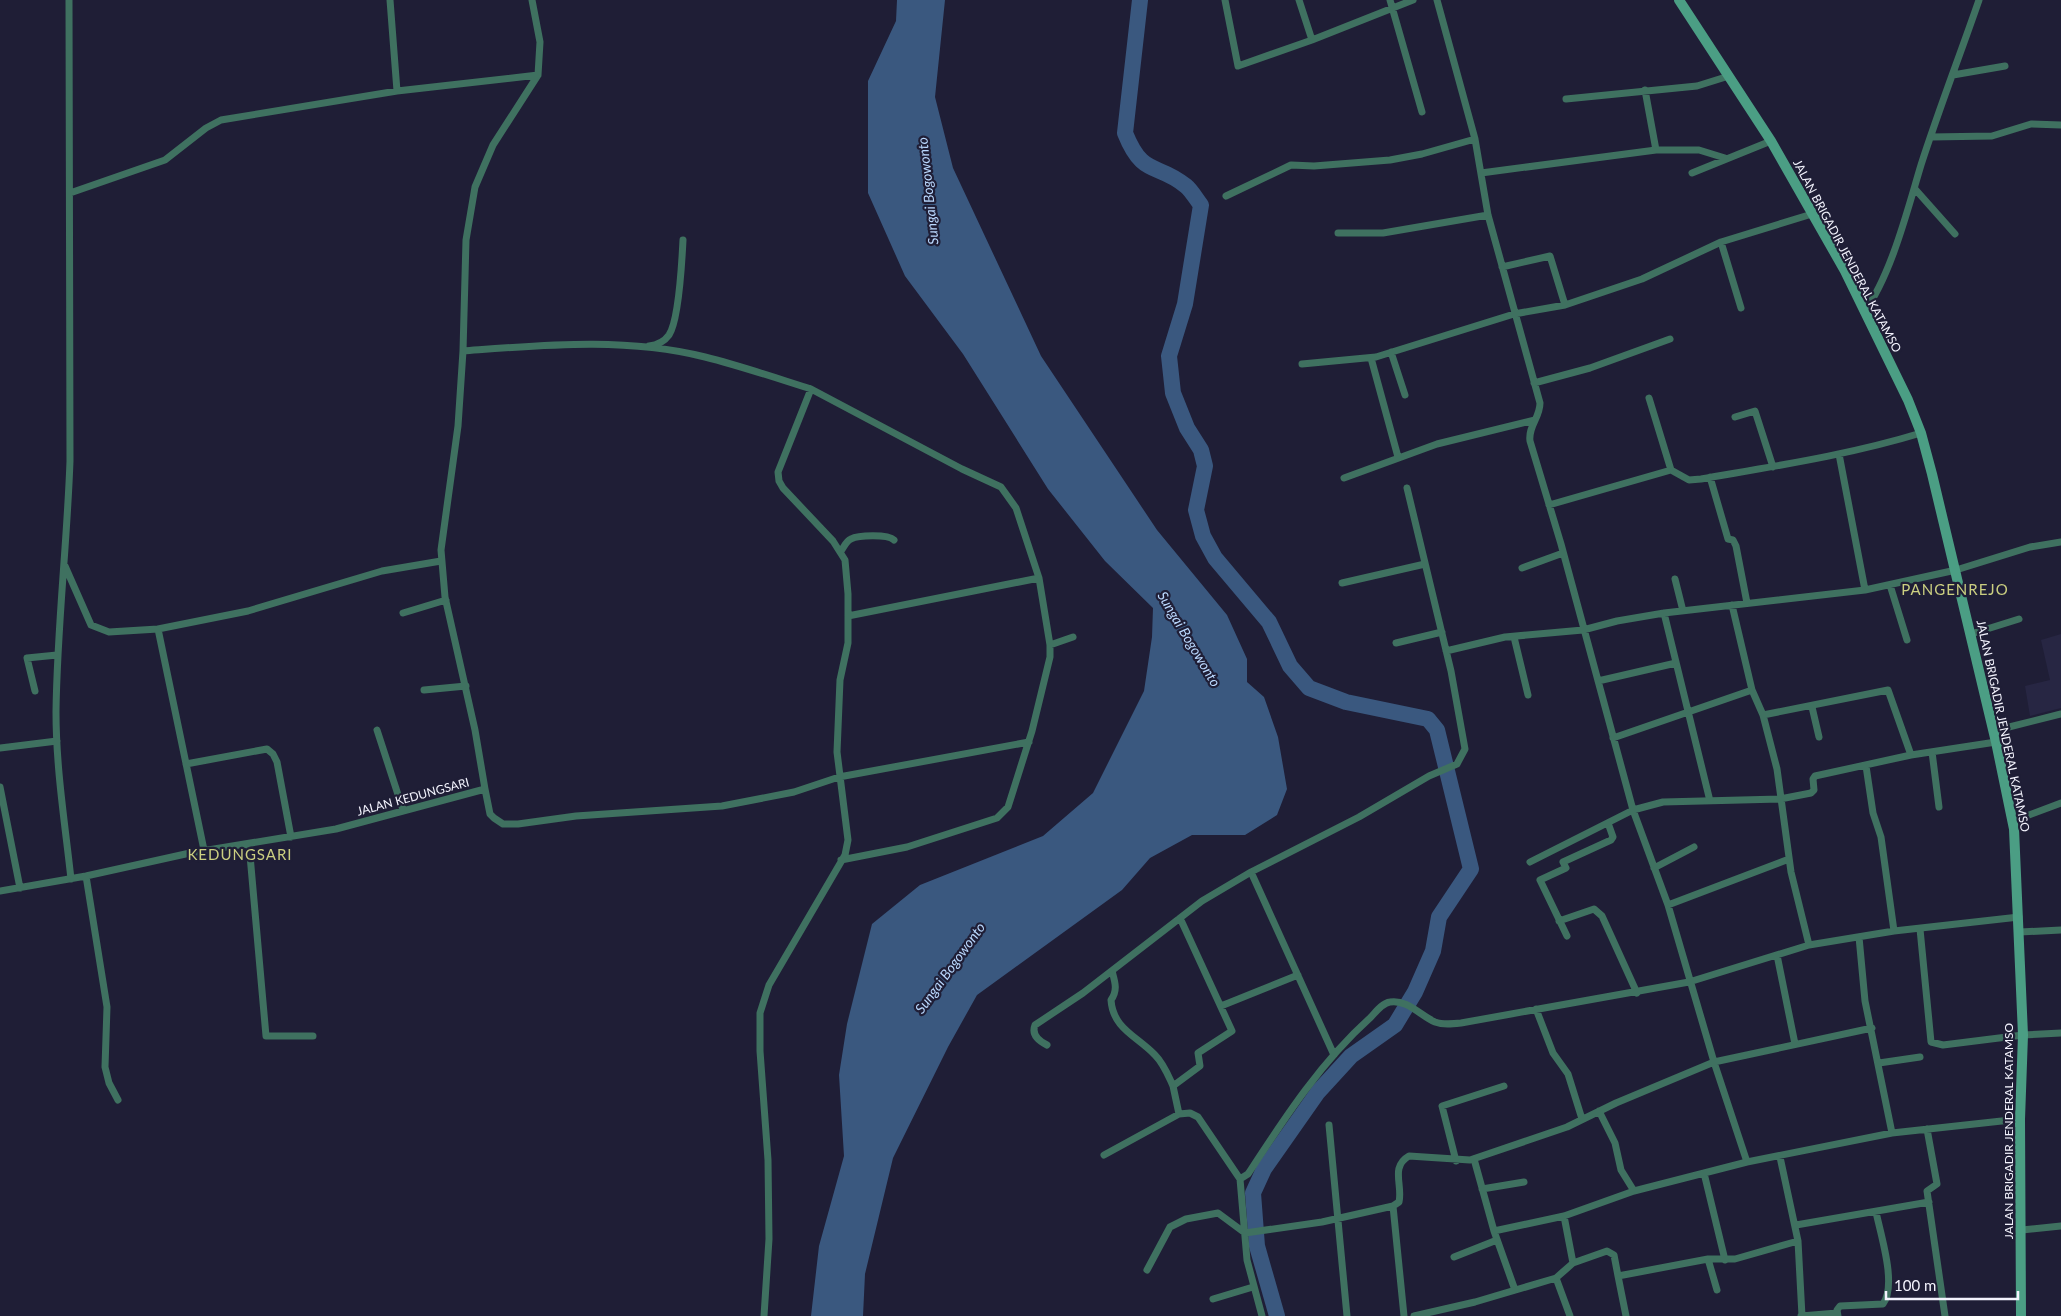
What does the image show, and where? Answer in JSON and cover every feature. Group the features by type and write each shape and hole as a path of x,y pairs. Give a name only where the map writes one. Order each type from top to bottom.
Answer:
{"main road":[{"name":"JALAN BRIGADIR JENDERAL KATAMSO","path":"1679,0 1771,141 1844,271 1897,377 1921,433 1956,570 2013,821 2020,932 2022,1035 2020,1119 2021,1316"}],"street":[{"path":"69,0 70,461 57,655 57,741 71,879"},
{"path":"390,0 396,90"},
{"path":"485,789 466,686 446,600 440,561 458,426 463,351 466,240 475,188 493,146 538,75 540,42 532,0"},
{"path":"1225,0 1238,66 1312,40 1391,3 1413,0"},
{"path":"1299,0 1312,40"},
{"path":"1437,0 1475,139 1488,216 1540,403 1540,410 1529,432 1530,441 1563,553 1633,810 1668,905 1689,982 1747,1162"},
{"path":"1864,312 1879,287 1915,189 1931,137 1979,0"},
{"path":"1391,3 1422,112"},
{"path":"1953,75 2005,66"},
{"path":"70,193 165,160 206,128 221,120 396,90 538,75"},
{"path":"1566,99 1697,86 1728,76"},
{"path":"1645,90 1656,150"},
{"path":"1931,137 1992,136 2031,124 2061,125"},
{"path":"1226,196 1290,165 1314,166 1390,160 1422,154 1475,139"},
{"path":"1692,172 1771,141"},
{"path":"1481,173 1656,150 1699,150 1725,158"},
{"path":"1915,189 1955,234"},
{"path":"1302,364 1371,358 1514,314 1565,305 1642,280 1721,242 1812,214"},
{"path":"1338,233 1382,232 1488,216"},
{"path":"643,346 660,343 670,332 676,308 683,240"},
{"path":"1721,242 1741,308"},
{"path":"1502,267 1550,256 1565,305"},
{"path":"1534,383 1590,368 1670,339"},
{"path":"463,351 535,344 607,344 643,346 705,356 811,389 962,469 1001,486 1016,508 1038,578 1050,645 1042,694 1008,807 997,818 907,847 841,860"},
{"path":"1391,352 1405,395"},
{"path":"1371,358 1398,457"},
{"path":"764,1316 769,1219 768,1160 760,1051 760,1013 769,985 841,860 848,840 844,798 839,777 838,719 840,680 848,643 846,573 841,551 779,481 778,472 811,389"},
{"path":"1649,398 1671,470 1689,480 1839,454 1888,443 1921,433"},
{"path":"1735,417 1755,411 1773,466"},
{"path":"1344,478 1398,457 1536,419"},
{"path":"1839,454 1865,590"},
{"path":"1549,505 1671,470"},
{"path":"1710,477 1728,539 1733,540 1736,546 1747,603"},
{"path":"1047,1046 1038,1040 1034,1033 1035,1025 1112,971 1202,901 1251,872 1359,817 1437,773 1452,767 1462,759 1465,749 1442,632 1407,488"},
{"path":"841,551 848,540 854,538 886,536 894,540"},
{"path":"1446,652 1514,636 1583,630 1617,620 1664,613 1865,590 1956,570 2030,547 2061,542"},
{"path":"1522,568 1563,553"},
{"path":"64,565 90,625 109,632 158,628 248,611 382,571 440,561"},
{"path":"1342,583 1425,564"},
{"path":"848,616 1038,578"},
{"path":"1675,579 1683,611"},
{"path":"1890,585 1907,640"},
{"path":"403,613 446,600"},
{"path":"1732,605 1752,690 1762,715 1777,769 1789,859 1809,945"},
{"path":"1664,613 1710,801"},
{"path":"1971,634 2019,619"},
{"path":"158,628 204,850"},
{"path":"1396,643 1442,632"},
{"path":"1514,636 1528,695"},
{"path":"1050,645 1073,637"},
{"path":"35,691 27,658 57,655"},
{"path":"1598,681 1676,663"},
{"path":"424,690 466,686"},
{"path":"1613,738 1688,714 1752,690"},
{"path":"1762,715 1888,690 1911,755"},
{"path":"1812,706 1819,738"},
{"path":"1993,731 2061,714"},
{"path":"377,730 403,810"},
{"path":"0,748 57,741"},
{"name":"JALAN KEDUNGSARI","path":"0,891 86,876 204,850 336,829 485,789 490,814 503,824 518,824 576,816 722,806 794,792 839,777 1029,742"},
{"path":"1530,862 1633,810 1664,802 1780,799 1811,793 1814,790 1813,779 1815,776 1911,755 1996,742"},
{"path":"186,764 267,749 273,754 277,762 291,837"},
{"path":"1932,752 1939,807"},
{"path":"1866,766 1873,813 1881,836 1894,931"},
{"path":"0,787 20,888"},
{"path":"2013,821 2061,803"},
{"path":"1567,936 1540,880 1566,868 1563,862 1611,840 1612,834 1608,824"},
{"path":"249,844 266,1036 314,1036"},
{"path":"1654,868 1694,847"},
{"path":"1668,905 1789,859"},
{"path":"1251,872 1334,1055"},
{"path":"86,876 106,1007 105,1067 118,1100"},
{"path":"1560,922 1594,909 1602,916 1636,993"},
{"path":"1240,1180 1248,1174 1294,1103 1350,1035 1383,1005 1397,1002 1417,1011 1434,1022 1448,1024 1636,993 1689,982 1809,945 1894,931 2019,917"},
{"path":"1173,1086 1200,1066 1198,1053 1232,1031 1180,918"},
{"path":"1920,928 1932,1042 1943,1045 2022,1035 2061,1034"},
{"path":"2020,932 2061,930"},
{"path":"1859,937 1865,1001 1892,1133"},
{"path":"1777,955 1795,1044"},
{"path":"1112,971 1116,987 1115,994 1111,1000 1112,1014 1126,1031 1155,1055 1164,1066 1173,1086 1179,1114"},
{"path":"1221,1006 1298,975"},
{"path":"1536,1009 1552,1053 1568,1074 1582,1119"},
{"path":"1146,1270 1170,1228 1186,1219 1218,1213 1247,1232 1336,1218 1393,1206 1399,1202 1401,1194 1398,1168 1401,1161 1409,1156 1456,1161 1474,1159 1525,1142 1582,1119 1714,1062 1872,1028"},
{"path":"1879,1063 1920,1057"},
{"path":"1456,1161 1442,1106 1504,1086"},
{"path":"1599,1111 1615,1143 1621,1170 1634,1191"},
{"path":"1104,1155 1179,1114 1190,1113 1198,1117 1240,1180 1253,1287 1262,1316"},
{"path":"1494,1231 1564,1216 1634,1191 1747,1162 1780,1157 1892,1133 2020,1119"},
{"path":"1329,1125 1336,1218 1348,1316"},
{"path":"1927,1129 1937,1184 1927,1191 1945,1316"},
{"path":"1780,1157 1796,1225 1802,1316 1837,1315 1839,1308 1843,1306 1883,1304 1889,1296 1890,1279 1876,1212"},
{"path":"1474,1159 1494,1231 1515,1290"},
{"path":"1704,1173 1726,1260"},
{"path":"1482,1189 1524,1182"},
{"path":"1796,1225 1929,1202"},
{"path":"1393,1206 1404,1316"},
{"path":"1564,1216 1573,1263"},
{"path":"2022,1230 2061,1226"},
{"path":"1454,1258 1497,1240"},
{"path":"1618,1276 1708,1259 1726,1260 1798,1241"},
{"path":"1414,1316 1556,1278 1573,1263 1602,1252 1610,1252 1614,1255 1626,1316"},
{"path":"1708,1259 1717,1290"},
{"path":"1556,1278 1570,1316"},
{"path":"1213,1299 1253,1287"}],"shaded area":[{"path":"2061,634 2061,708 2030,716 2025,686 2050,680 2041,640"}],"water":[{"name":"Sungai Bogowonto","path":"897,0 945,0 935,97 953,168 1041,356 1157,530 1227,615 1247,659 1247,682 1264,697 1278,737 1287,789 1277,815 1245,835 1192,835 1150,858 1122,890 977,995 948,1047 893,1158 865,1274 863,1316 811,1316 819,1246 844,1156 839,1075 847,1024 872,924 920,885 1043,836 1093,793 1144,691 1152,637 1153,608 1105,561 1048,489 963,354 905,276 868,193 868,81 896,21"}],"waterway":[{"path":"1140,0 1125,133 1138,157 1151,167 1186,186 1201,205 1185,304 1169,356 1173,393 1187,428 1201,450 1205,466 1196,510 1203,536 1215,558 1269,622 1290,666 1309,688 1346,702 1428,719 1437,730 1471,869 1439,917 1433,951 1415,992 1395,1025 1351,1056 1318,1092 1264,1169 1253,1193 1257,1246 1277,1316"}],"district":[{"name":"PANGENREJO","path":"1955,590"},
{"name":"KEDUNGSARI","path":"240,855"}]}
